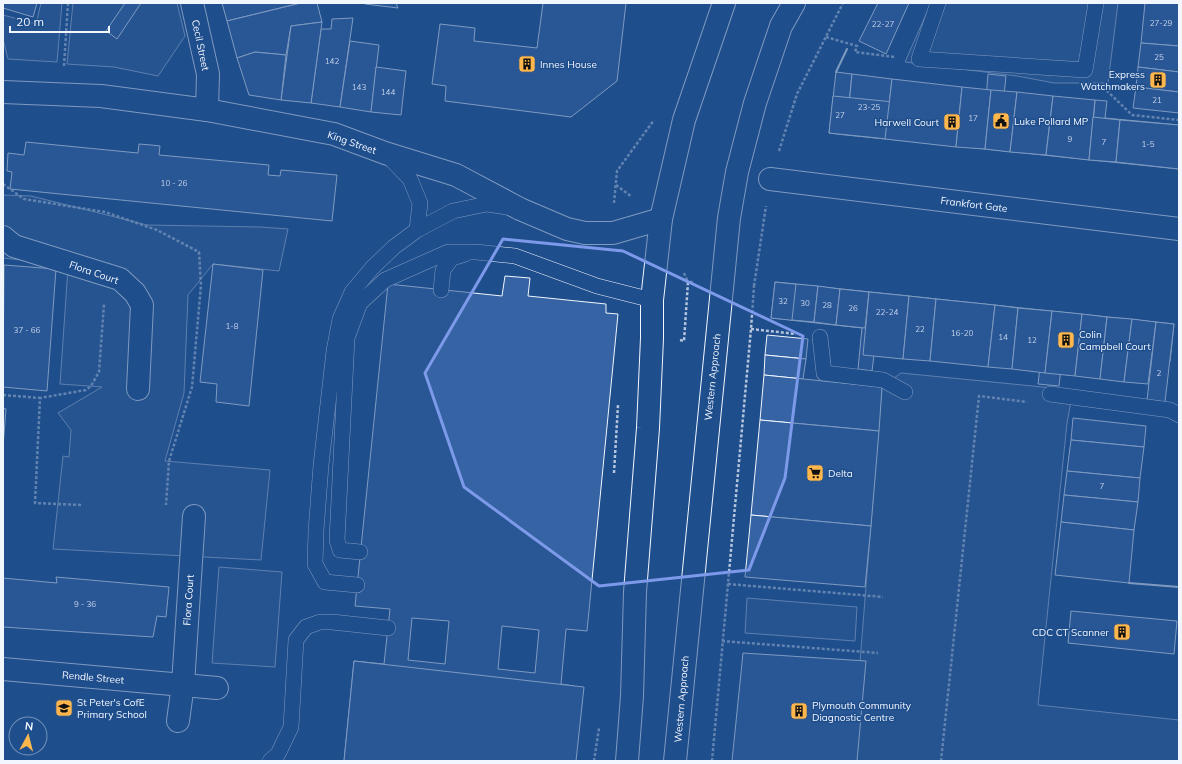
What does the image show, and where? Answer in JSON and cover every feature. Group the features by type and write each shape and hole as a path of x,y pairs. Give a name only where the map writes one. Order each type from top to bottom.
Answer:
{"street":[{"name":"Cecil Street","path":"192,3 208,74 207,110"},
{"path":"627,761 632,696 635,592 648,428 652,300 661,219 684,120 724,3"},
{"name":"Western Approach","path":"675,761 729,218 737,172 755,103 781,26 794,3"},
{"name":"King Street","path":"3,92 101,96 207,110 334,134 385,153 456,175 520,209 567,229 585,233 613,233 661,219"},
{"name":"Frankfort Gate","path":"770,180 1179,229"},
{"name":"Flora Court","path":"3,237 14,246 120,279 135,293 142,305 138,389"},
{"name":"Flora Court","path":"183,684 194,516"},
{"name":"Rendle Street","path":"3,669 217,688"},
{"path":"178,721 183,684"}],"lane":[{"path":"938,3 919,59 1085,70 1096,3"},
{"path":"385,153 410,179 420,203 417,230"},
{"path":"357,586 325,582 315,564 321,465 334,351 340,319 352,292 372,268 394,247 417,230 453,211 488,204 520,209"},
{"path":"360,552 340,550 337,540 347,338 360,303 385,280 448,252 476,252 515,256 597,286 652,300"},
{"path":"441,290 443,270 452,258 476,252"},
{"path":"820,337 824,373 883,380 905,392"},
{"path":"1050,394 1170,410 1179,415"},
{"path":"270,761 278,754 291,727 296,640 306,627 320,622 332,622 388,628"}],"path":[{"path":"62,94 68,3"},
{"path":"754,286 770,180 797,94 843,3"},
{"path":"826,37 857,46 855,52 919,59"},
{"path":"1085,70 1132,115 1179,120"},
{"path":"615,194 617,171 655,117"},
{"path":"3,184 24,200 105,212 157,230 199,252 201,285 192,387 170,461 166,506"},
{"path":"3,395 40,398 86,390 91,386 99,372 106,275"},
{"path":"751,329 820,337"},
{"path":"941,761 979,396 1033,402"},
{"path":"40,398 35,503 81,505"},
{"path":"728,584 883,596"},
{"path":"722,641 878,653"}],"highlighted area":[{"path":"503,239 623,251 803,336 785,478 749,570 599,586 464,487 425,373"}],"shaded area":[{"path":"41,3 62,3 57,62 8,59 3,39 3,15 36,24"},
{"path":"73,3 177,3 185,36 158,76 114,67 67,64"},
{"path":"931,3 1118,3 1108,83 1054,83 1017,76 905,62"},
{"path":"3,195 31,196 147,225 260,227 288,229 279,271 213,264 188,295 184,393 165,461 270,470 261,560 53,549 63,456 69,457 71,430 58,413 102,387 60,384 68,268 50,263 3,258"},
{"path":"901,373 1073,390 1067,423 1038,705 1179,720 1179,761 852,761 882,387"},
{"path":"219,567 282,572 275,667 212,663"},
{"path":"747,598 857,607 855,641 745,633"}],"building":[{"path":"3,3 37,3 33,17 3,8"},
{"path":"125,3 141,3 117,39 106,31"},
{"path":"222,3 301,3 227,21"},
{"path":"301,3 317,3 322,22 291,26 286,55 255,52 237,58 227,21"},
{"path":"364,3 396,3 398,8 365,4"},
{"name":"Innes House","path":"543,3 626,3 617,81 571,117 445,101 446,86 432,84 440,24 475,28 474,41 537,48"},
{"path":"878,3 909,3 886,54 859,41"},
{"path":"1145,3 1179,3 1179,46 1141,43"},
{"path":"353,18 340,107 311,103 321,29 331,29 332,19"},
{"path":"322,22 311,103 281,100 291,26"},
{"path":"350,41 379,45 371,112 340,107"},
{"path":"1141,43 1179,46 1179,72 1138,67"},
{"path":"255,52 286,55 281,100 249,95 237,58"},
{"path":"376,67 406,71 401,115 371,112"},
{"name":"Express Watchmakers","path":"1138,67 1179,72 1179,92 1136,87"},
{"path":"836,72 852,74 846,135 829,133"},
{"path":"852,74 892,79 885,139 846,135"},
{"name":"Harwell Court","path":"988,74 1006,76 1002,114 1093,124 1095,100 1107,101 1105,118 1179,125 1179,169 829,133 833,96 985,111"},
{"path":"892,79 962,87 956,147 885,139"},
{"path":"962,87 991,90 985,149 956,147"},
{"path":"1136,87 1179,92 1179,113 1133,108"},
{"name":"Luke Pollard MP","path":"991,90 1017,92 1010,152 985,149"},
{"path":"1017,92 1053,96 1046,155 1010,152"},
{"path":"1053,96 1095,100 1089,160 1046,155"},
{"path":"1093,117 1120,120 1116,162 1089,160"},
{"path":"1120,120 1179,125 1179,169 1116,162"},
{"path":"26,142 138,153 139,144 151,145 160,146 159,155 269,165 268,175 280,176 281,170 337,175 332,221 10,189 12,172 7,171 8,153 24,155"},
{"path":"213,264 263,270 249,406 216,402 217,384 200,382"},
{"path":"4,265 56,269 47,391 3,387"},
{"path":"505,276 530,278 528,296 606,304 606,313 618,314 587,631 566,629 561,684 574,686 566,761 344,761 354,661 384,664 390,609 355,606 388,284 502,296","holes":["412,618 449,621 445,664 408,660","502,626 539,630 535,673 498,669"]},
{"path":"775,282 796,284 792,320 771,318"},
{"name":"Colin Campbell Court","path":"775,282 1174,324 1170,362 1063,350 1059,386 1038,384 1042,349 877,331 872,371 858,369 862,328 771,318"},
{"path":"796,284 818,286 814,322 792,320"},
{"path":"818,286 840,289 836,325 814,322"},
{"path":"840,289 869,292 865,328 836,325"},
{"path":"869,292 909,296 903,359 863,355"},
{"path":"909,296 936,299 930,361 903,359"},
{"path":"936,299 995,305 988,367 930,361"},
{"path":"995,305 1018,308 1012,369 988,367"},
{"path":"1018,308 1052,311 1045,373 1012,369"},
{"path":"1052,311 1082,314 1075,376 1045,373"},
{"path":"1082,314 1107,317 1100,379 1075,376"},
{"path":"1107,317 1132,319 1124,382 1100,379"},
{"path":"1132,319 1156,322 1148,384 1124,382"},
{"path":"1156,322 1174,324 1165,402 1147,400"},
{"path":"767,335 808,339 806,359 765,355"},
{"path":"765,355 806,359 803,379 764,375"},
{"path":"764,375 882,387 879,431 760,420"},
{"path":"3,408 6,409 3,447"},
{"path":"1073,418 1146,426 1144,447 1071,440"},
{"name":"Delta","path":"760,420 879,431 871,526 751,515"},
{"path":"1071,440 1144,447 1140,478 1067,471"},
{"path":"1067,471 1140,478 1138,502 1064,495"},
{"path":"1064,495 1138,502 1134,530 1061,522"},
{"path":"751,515 871,526 865,587 745,577"},
{"path":"1061,522 1134,530 1129,583 1055,575"},
{"path":"56,577 169,587 166,617 157,616 153,637 3,627 3,578 57,583"},
{"name":"CDC CT Scanner","path":"1071,611 1177,621 1174,654 1068,643"},
{"name":"Plymouth Community Diagnostic Centre","path":"743,653 866,661 857,761 732,761"},
{"path":"354,661 584,687 576,761 344,761"}],"wall":[{"path":"836,72 847,49"},
{"path":"1129,583 1179,587"}],"place":[{"name":"Innes House","path":"527,64"},
{"name":"Express Watchmakers","path":"1158,80"},
{"name":"Luke Pollard MP","path":"1001,121"},
{"name":"Harwell Court","path":"952,122"},
{"name":"Colin Campbell Court","path":"1066,340"},
{"name":"Delta","path":"815,473"},
{"name":"CDC CT Scanner","path":"1122,632"},
{"name":"St Peter's CofE Primary School","path":"64,708"},
{"name":"Plymouth Community Diagnostic Centre","path":"799,711"}]}
